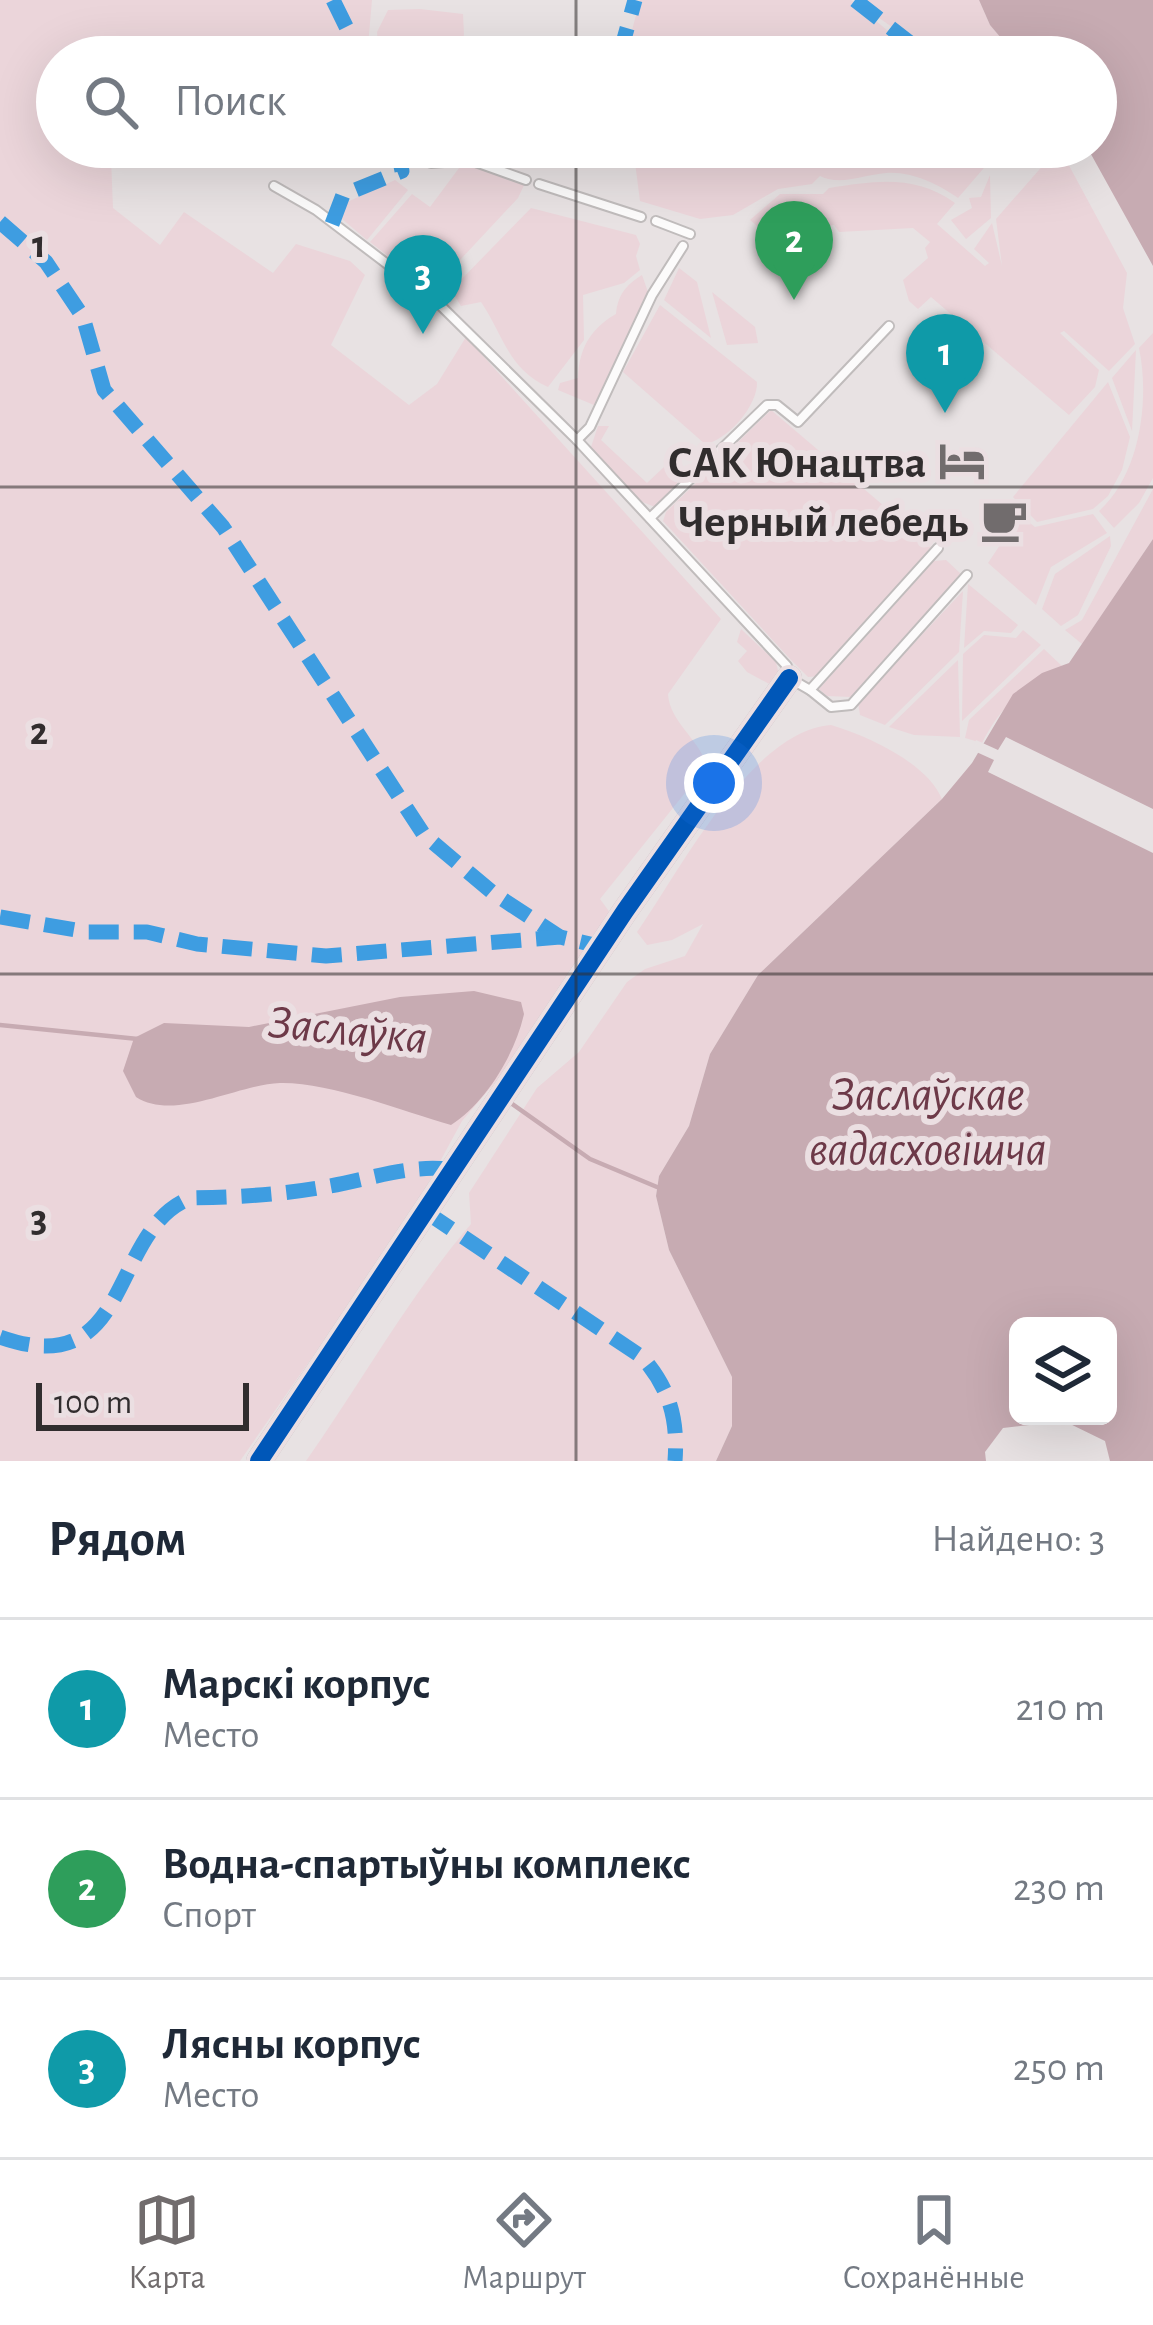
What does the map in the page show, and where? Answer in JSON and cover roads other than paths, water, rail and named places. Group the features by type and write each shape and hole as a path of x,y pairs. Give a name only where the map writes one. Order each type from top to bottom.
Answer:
{"street":[{"path":"260,1461 789,678"}],"lane":[{"path":"492,168 526,180"},
{"path":"539,184 641,217"},
{"path":"274,185 316,210 428,296"},
{"path":"656,221 690,234"},
{"path":"577,440 590,427 652,296 683,246"},
{"path":"438,303 577,440 787,666 789,678 832,707 851,705 967,575"},
{"path":"650,518 767,405 777,405 798,422 889,326"},
{"path":"810,691 938,548"}],"water":[{"path":"979,0 1153,0 1153,266 1099,168 1117,168 1117,36 999,36"},
{"name":"Заслаўскае вадасховішча","path":"1153,539 1153,1461 1110,1461 1105,1441 1072,1425 1117,1425 1117,1317 1009,1317 1009,1425 1029,1425 1003,1428 985,1452 986,1461 716,1461 732,1426 732,1377 669,1250 656,1196 659,1176 689,1126 710,1054 758,975 942,799 972,763 1013,694 1042,673 1069,663"},
{"path":"474,991 521,1002 524,1014 497,1076 476,1104 451,1125 300,1084 263,1085 188,1104 152,1104 136,1097 123,1071 134,1038 164,1023 249,1027 400,997"}],"waterway":[{"name":"Заслаўка","path":"0,1025 138,1039"},
{"name":"Заслаўка","path":"505,1099 590,1159 657,1187"}],"place":[{"name":"Водна-спартыўны комплекс","path":"794,300"},
{"name":"Лясны корпус","path":"423,334"},
{"name":"Марскі корпус","path":"945,413"},
{"name":"САК Юнацтва","path":"962,461"},
{"name":"Черный лебедь","path":"1004,520"}]}
